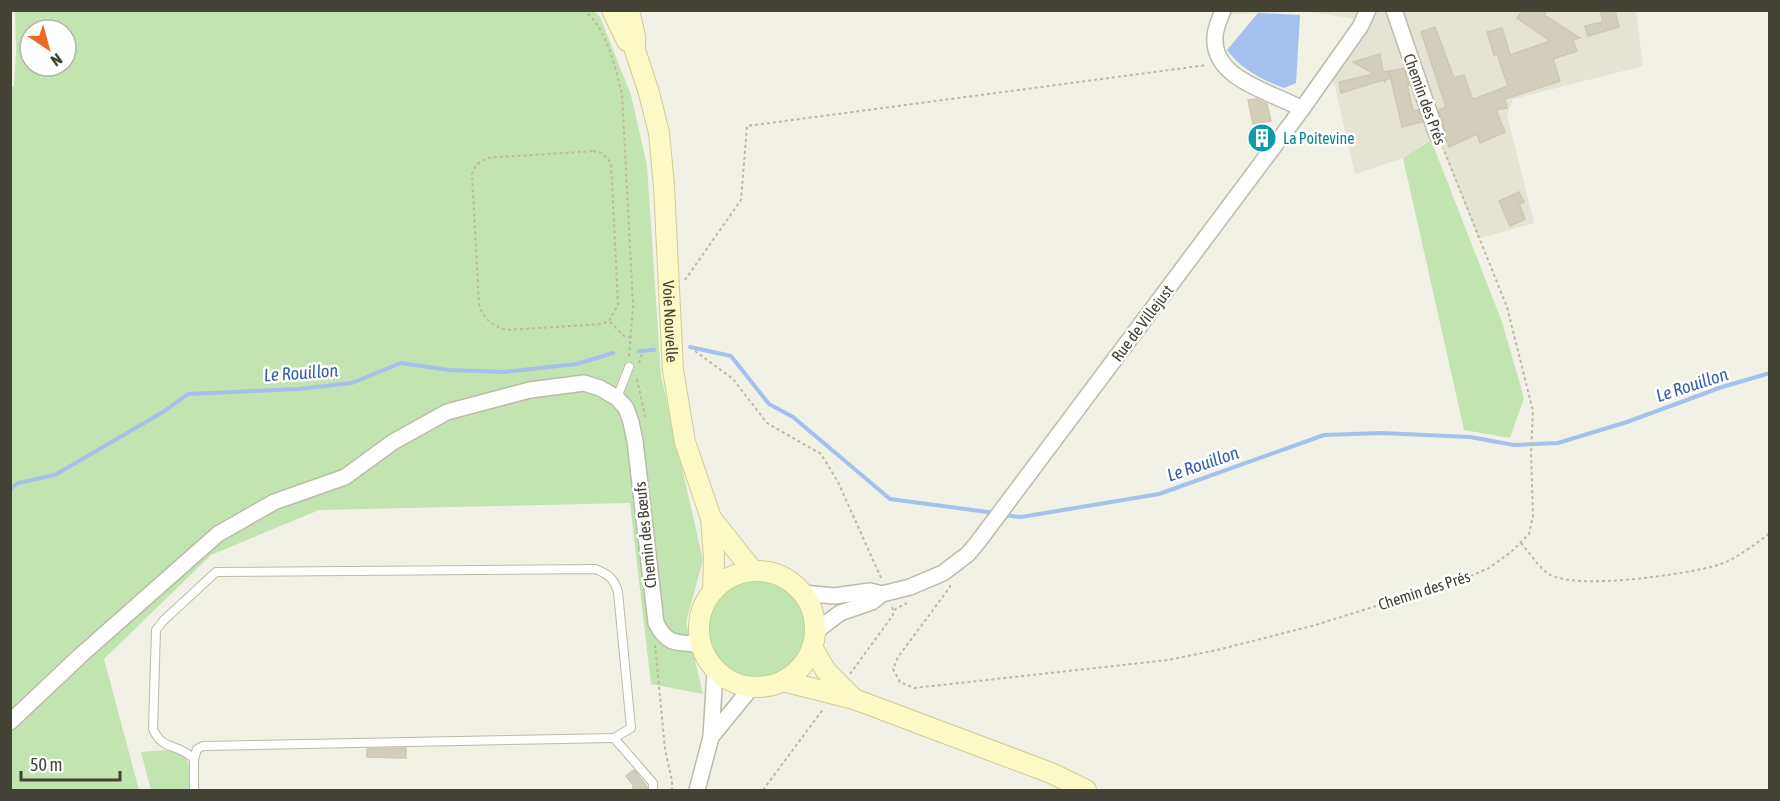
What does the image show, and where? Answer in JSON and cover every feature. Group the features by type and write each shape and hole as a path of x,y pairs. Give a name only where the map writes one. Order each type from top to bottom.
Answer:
{"main road":[{"name":"Voie Nouvelle","path":"612,10 627,41 635,50"},
{"name":"Voie Nouvelle","path":"629,10 635,37 635,50 659,133 664,186 673,370 685,442 711,518 714,557 713,591"},
{"path":"711,518 753,571"},
{"path":"814,640 806,661 796,672 768,687 751,688 732,683 715,671 706,659 698,630 700,616 713,591 731,577 753,571 772,573 789,581 802,593 812,612 814,640 826,671 854,699"},
{"path":"783,681 854,699 1030,765 1086,790"}],"street":[{"path":"1223,10 1215,38 1222,64 1239,80 1302,109"},
{"name":"Chemin des Prés","path":"1368,11 1378,15 1394,12 1437,135"},
{"name":"Rue de Villejust","path":"802,593 834,596 883,588 910,587 943,573 968,554 1302,109 1360,27 1368,11"},
{"path":"10,722 81,655 211,541 263,507 345,477 419,426 447,412 475,403 573,383 584,383 600,388 617,398"},
{"name":"Chemin des Bœufs","path":"617,398 626,408 635,441 653,610 661,633"},
{"name":"Rue de Villejust","path":"814,640 829,620 840,613 872,602 883,588"},
{"path":"661,633 668,640 676,643 700,644"},
{"path":"697,790 711,737 715,671"},
{"path":"711,737 751,688"}],"lane":[{"path":"617,398 631,368"},
{"path":"194,759 185,750 164,744 158,739 153,729 156,630 216,572 596,569 608,574 615,582 618,592 631,728 614,738 203,746 197,749 194,759 194,790"},
{"path":"614,738 653,783 653,790"}],"path":[{"path":"583,10 602,35 622,94 633,305 631,368 647,427"},
{"path":"669,303 741,200 747,126 1222,64"},
{"name":"Chemin des Prés","path":"943,573 950,587 898,657 893,669 900,682 914,688 1168,660 1217,650 1311,626 1466,578 1489,568 1511,552 1529,534 1533,516 1531,453 1533,411 1506,307 1437,135"},
{"path":"592,151 602,153 611,164 618,305 609,321 601,324 507,330 495,327 483,316 479,305 472,174 476,165 488,158 592,151"},
{"path":"609,321 624,336 631,338"},
{"path":"631,368 639,364 643,351"},
{"path":"695,351 733,379 767,423 821,454 838,482 883,588"},
{"path":"1521,542 1550,574 1569,580 1605,580 1657,576 1720,564 1770,533"},
{"path":"848,676 893,615 894,610"},
{"path":"661,633 655,644 655,657 672,790"},
{"path":"763,790 825,706"}],"shaded area":[{"path":"1223,10 1636,11 1643,66 1513,99 1507,115 1534,223 1481,238 1478,237 1437,135 1403,158 1355,174 1335,87 1328,72 1363,20 1302,11 1221,15"}],"green space":[{"path":"593,10 600,17 631,95 647,166 661,376 703,560 686,622 703,694 651,684 630,503 319,510 211,555 104,659 139,790 11,790 10,88 14,86 15,11"},
{"path":"1431,140 1502,322 1524,398 1510,438 1464,430 1403,158"},
{"path":"758,580 777,584 793,595 804,611 808,630 804,649 793,665 777,676 758,680 739,676 723,665 712,649 708,630 712,611 723,595 739,584"},
{"path":"167,750 182,755 186,759 190,769 190,790 151,790 141,752"}],"water":[{"path":"1258,13 1300,15 1296,83 1284,88 1268,81 1252,73 1227,50"}],"building":[{"path":"1523,10 1547,10 1544,15 1580,38 1573,40 1577,51 1553,59 1560,81 1505,99 1507,108 1496,110 1505,132 1480,143 1477,134 1449,147 1439,110 1446,107 1421,32 1435,27 1454,78 1464,75 1474,99 1508,86 1497,54 1494,55 1487,32 1502,28 1510,55 1550,41 1517,18"},
{"path":"1600,10 1615,10 1619,27 1588,36 1585,26 1603,22"},
{"path":"1380,54 1383,72 1388,71 1390,78 1385,82 1383,80 1341,93 1339,82 1374,74 1353,62"},
{"path":"1404,68 1413,111 1418,110 1422,122 1402,127 1389,71"},
{"path":"1256,99 1267,104 1271,121 1253,124 1248,100"},
{"path":"1519,192 1524,202 1519,204 1525,219 1510,226 1499,201"},
{"path":"406,748 406,758 367,757 367,749"},
{"path":"634,770 647,790 633,790 633,785 626,776"}],"waterway":[{"name":"Le Rouillon","path":"690,347 731,356 769,404 793,417 890,499 995,513"},
{"name":"Le Rouillon","path":"639,351 654,350"},
{"name":"Le Rouillon","path":"10,489 18,483 55,475 163,412 188,394 298,389 352,383 401,363 449,370 504,372 577,364 613,353"},
{"name":"Le Rouillon","path":"1003,515 1021,517 1159,494 1324,435 1381,433 1470,437 1514,445 1558,443 1770,373"}],"place":[{"name":"La Poitevine","path":"1262,138"}]}
